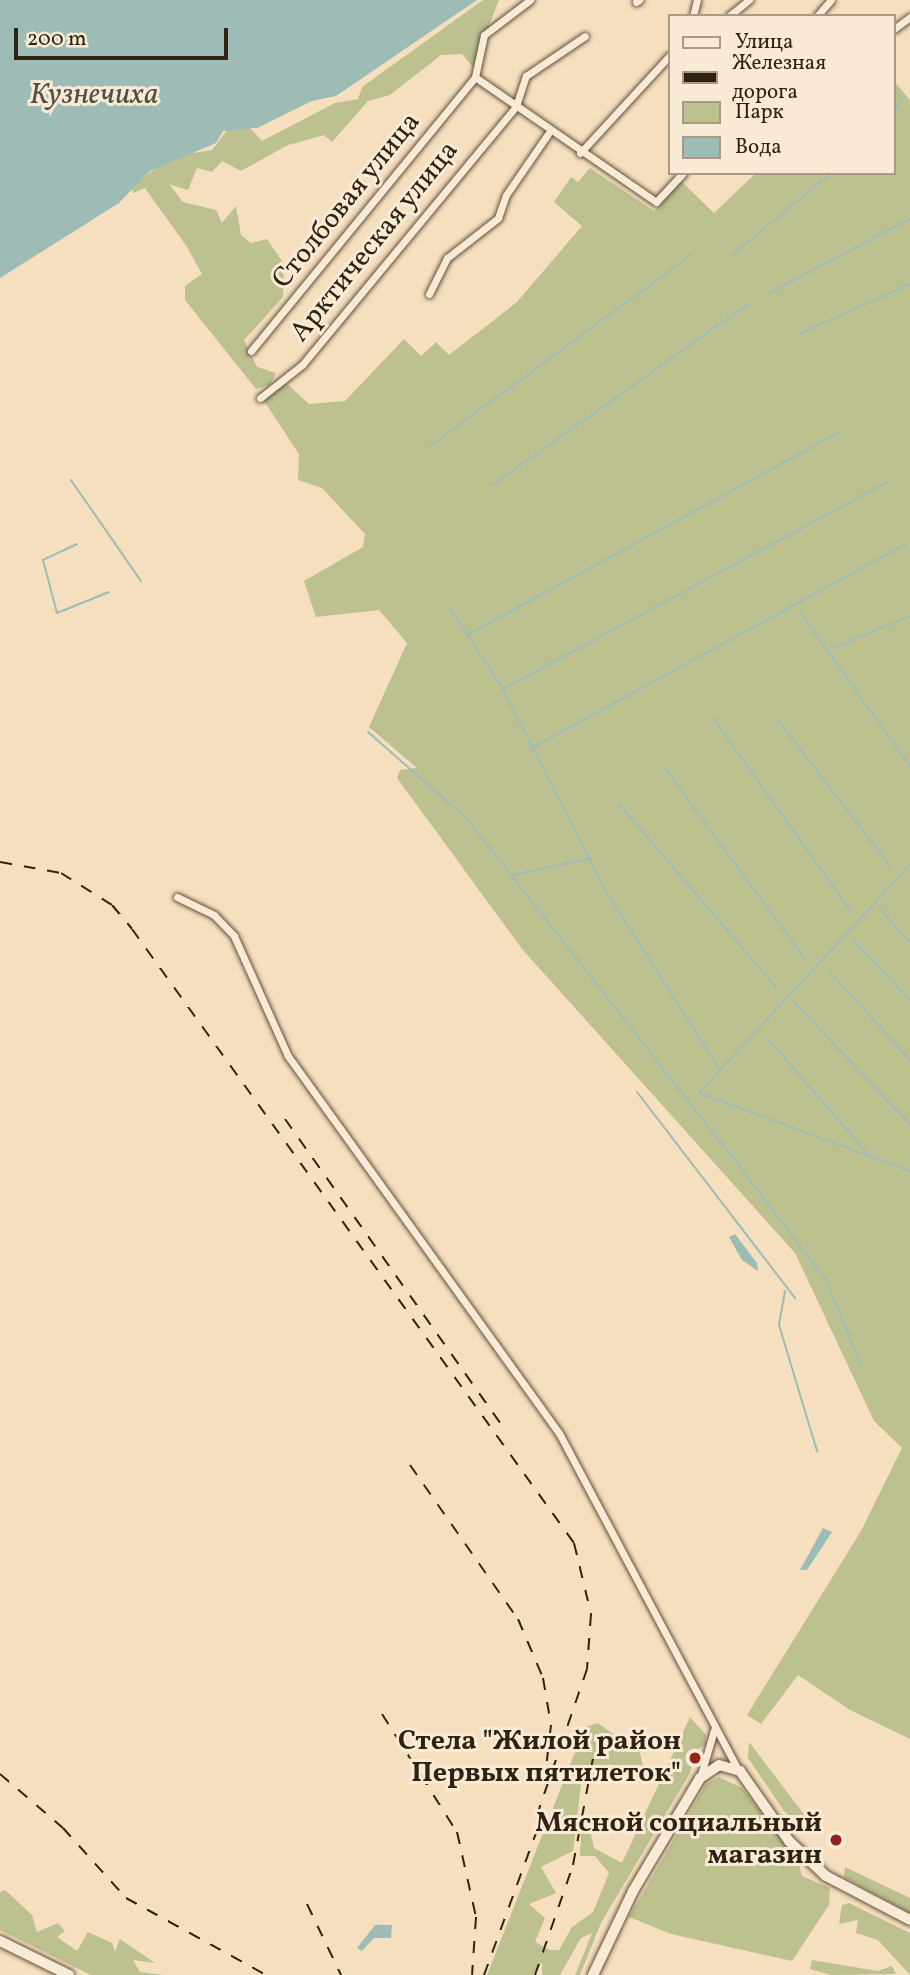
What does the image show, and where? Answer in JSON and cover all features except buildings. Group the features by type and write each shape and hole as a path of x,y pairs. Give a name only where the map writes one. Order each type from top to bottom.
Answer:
{"main road":[{"path":"593,1975 632,1891 700,1778 713,1767 740,1771 789,1841 826,1876 910,1920"},
{"path":"0,1941 69,1975"}],"street":[{"path":"530,0 484,35 475,77 516,106 548,134 656,202 681,175"},
{"path":"732,14 749,0"},
{"path":"819,14 831,0"},
{"path":"896,27 910,16"},
{"name":"Арктическая улица","path":"260,398 302,365 516,106 526,76 585,36"},
{"path":"580,153 668,57"},
{"name":"Столбовая улица","path":"251,351 475,77"},
{"path":"429,294 447,258 498,218 506,195 548,134"},
{"path":"177,897 214,915 234,936 288,1056 559,1433 715,1729 740,1771"},
{"path":"700,1778 715,1729"}],"green space":[{"path":"483,0 499,0 473,67 462,54 441,55 390,95 368,101 332,142 324,135 288,145 241,171 222,161 212,172 197,168 188,190 169,184 183,202 216,210 222,223 236,206 241,235 251,243 267,239 284,264 283,297 244,340 257,367 276,373 270,385 256,389 185,300 185,286 202,274 187,247 145,188 133,193 131,185 175,156 212,150 228,129 250,128 262,141 335,103 358,99 362,87"},
{"path":"896,83 910,100 910,1739 850,1710 798,1675 761,1724 747,1715 861,1531 902,1448 874,1421 795,1253 522,949 397,778 400,770 417,768 369,727 407,643 379,610 316,617 304,581 363,547 365,534 322,488 298,480 299,454 262,398 285,382 309,404 345,401 404,339 421,356 436,342 449,355 517,302 582,226 554,202 571,177 578,182 590,168 654,211 681,181 714,213 754,175 896,175"},
{"path":"690,1717 706,1735 705,1745 696,1750 690,1773 601,1923 580,1975 575,1975 592,1933 581,1938 560,1975 542,1975 542,1962 535,1975 487,1975 585,1727 598,1723 616,1736 636,1737 644,1770 635,1777 610,1764 581,1784 573,1851 541,1867 556,1893 529,1904 545,1918 535,1942 550,1950 559,1950 572,1927 593,1912 609,1873 595,1856 580,1856 581,1831 590,1830 594,1848 622,1863"},
{"path":"749,1742 806,1817 805,1820 796,1822 784,1811 748,1758"},
{"path":"719,1777 742,1788 797,1858 802,1876 830,1888 829,1905 792,1961 671,1934 629,1917 706,1784"},
{"path":"845,1867 910,1898 910,1913 844,1877"},
{"path":"5,1890 32,1915 37,1932 58,1923 65,1931 57,1937 77,1951 88,1932 112,1943 115,1952 120,1939 155,1963 133,1960 140,1972 163,1975 91,1975 0,1930 0,1892"},
{"path":"849,1903 910,1933 910,1975 878,1940 856,1933 858,1920 839,1924 842,1905"},
{"path":"812,1960 878,1971 892,1966 896,1974 831,1975 810,1969"}],"water":[{"name":"Кузнечиха","path":"0,0 477,0 336,96 312,101 257,128 223,131 216,143 150,171 119,203 0,278"},
{"path":"735,1234 757,1263 758,1271 742,1260 729,1237"},
{"path":"823,1528 832,1532 807,1570 800,1570"},
{"path":"375,1925 392,1925 391,1938 374,1938 362,1951 357,1948"}],"waterway":[{"path":"896,110 902,99"},
{"path":"731,256 829,175"},
{"path":"767,294 910,219"},
{"path":"430,446 692,254"},
{"path":"801,333 910,284"},
{"path":"491,486 749,303"},
{"path":"469,634 840,432"},
{"path":"71,480 141,581"},
{"path":"503,689 888,482"},
{"path":"77,544 43,560 57,613 109,592"},
{"path":"530,749 906,544"},
{"path":"450,608 503,689 605,890 719,1068"},
{"path":"800,612 910,766"},
{"path":"833,648 910,616"},
{"path":"713,718 850,910"},
{"path":"777,719 891,867"},
{"path":"368,732 468,820 724,1146 826,1280 861,1365"},
{"path":"664,767 805,959"},
{"path":"619,804 776,987"},
{"path":"512,875 592,858"},
{"path":"910,865 699,1093 910,1171"},
{"path":"881,910 910,943"},
{"path":"853,940 910,1000"},
{"path":"830,972 910,1060"},
{"path":"795,1003 910,1124"},
{"path":"767,1038 869,1155"},
{"path":"637,1092 795,1298"},
{"path":"785,1291 779,1325 817,1451"}],"railway":[{"path":"0,862 61,873 112,905 132,929 574,1543 591,1614 587,1669 535,1821"},
{"path":"285,1119 502,1425"},
{"path":"410,1465 518,1619 543,1678 551,1725 545,1777"},
{"path":"382,1714 457,1832 476,1917 472,1975"},
{"path":"535,1975 573,1865 593,1758"},
{"path":"0,1774 63,1828 126,1898 266,1975"},
{"path":"484,1975 543,1814"},
{"path":"307,1904 341,1975"}],"place":[{"name":"Стела \"Жилой район Первых пятилеток\"","path":"695,1758"},
{"name":"Мясной социальный магазин","path":"836,1840"}]}
